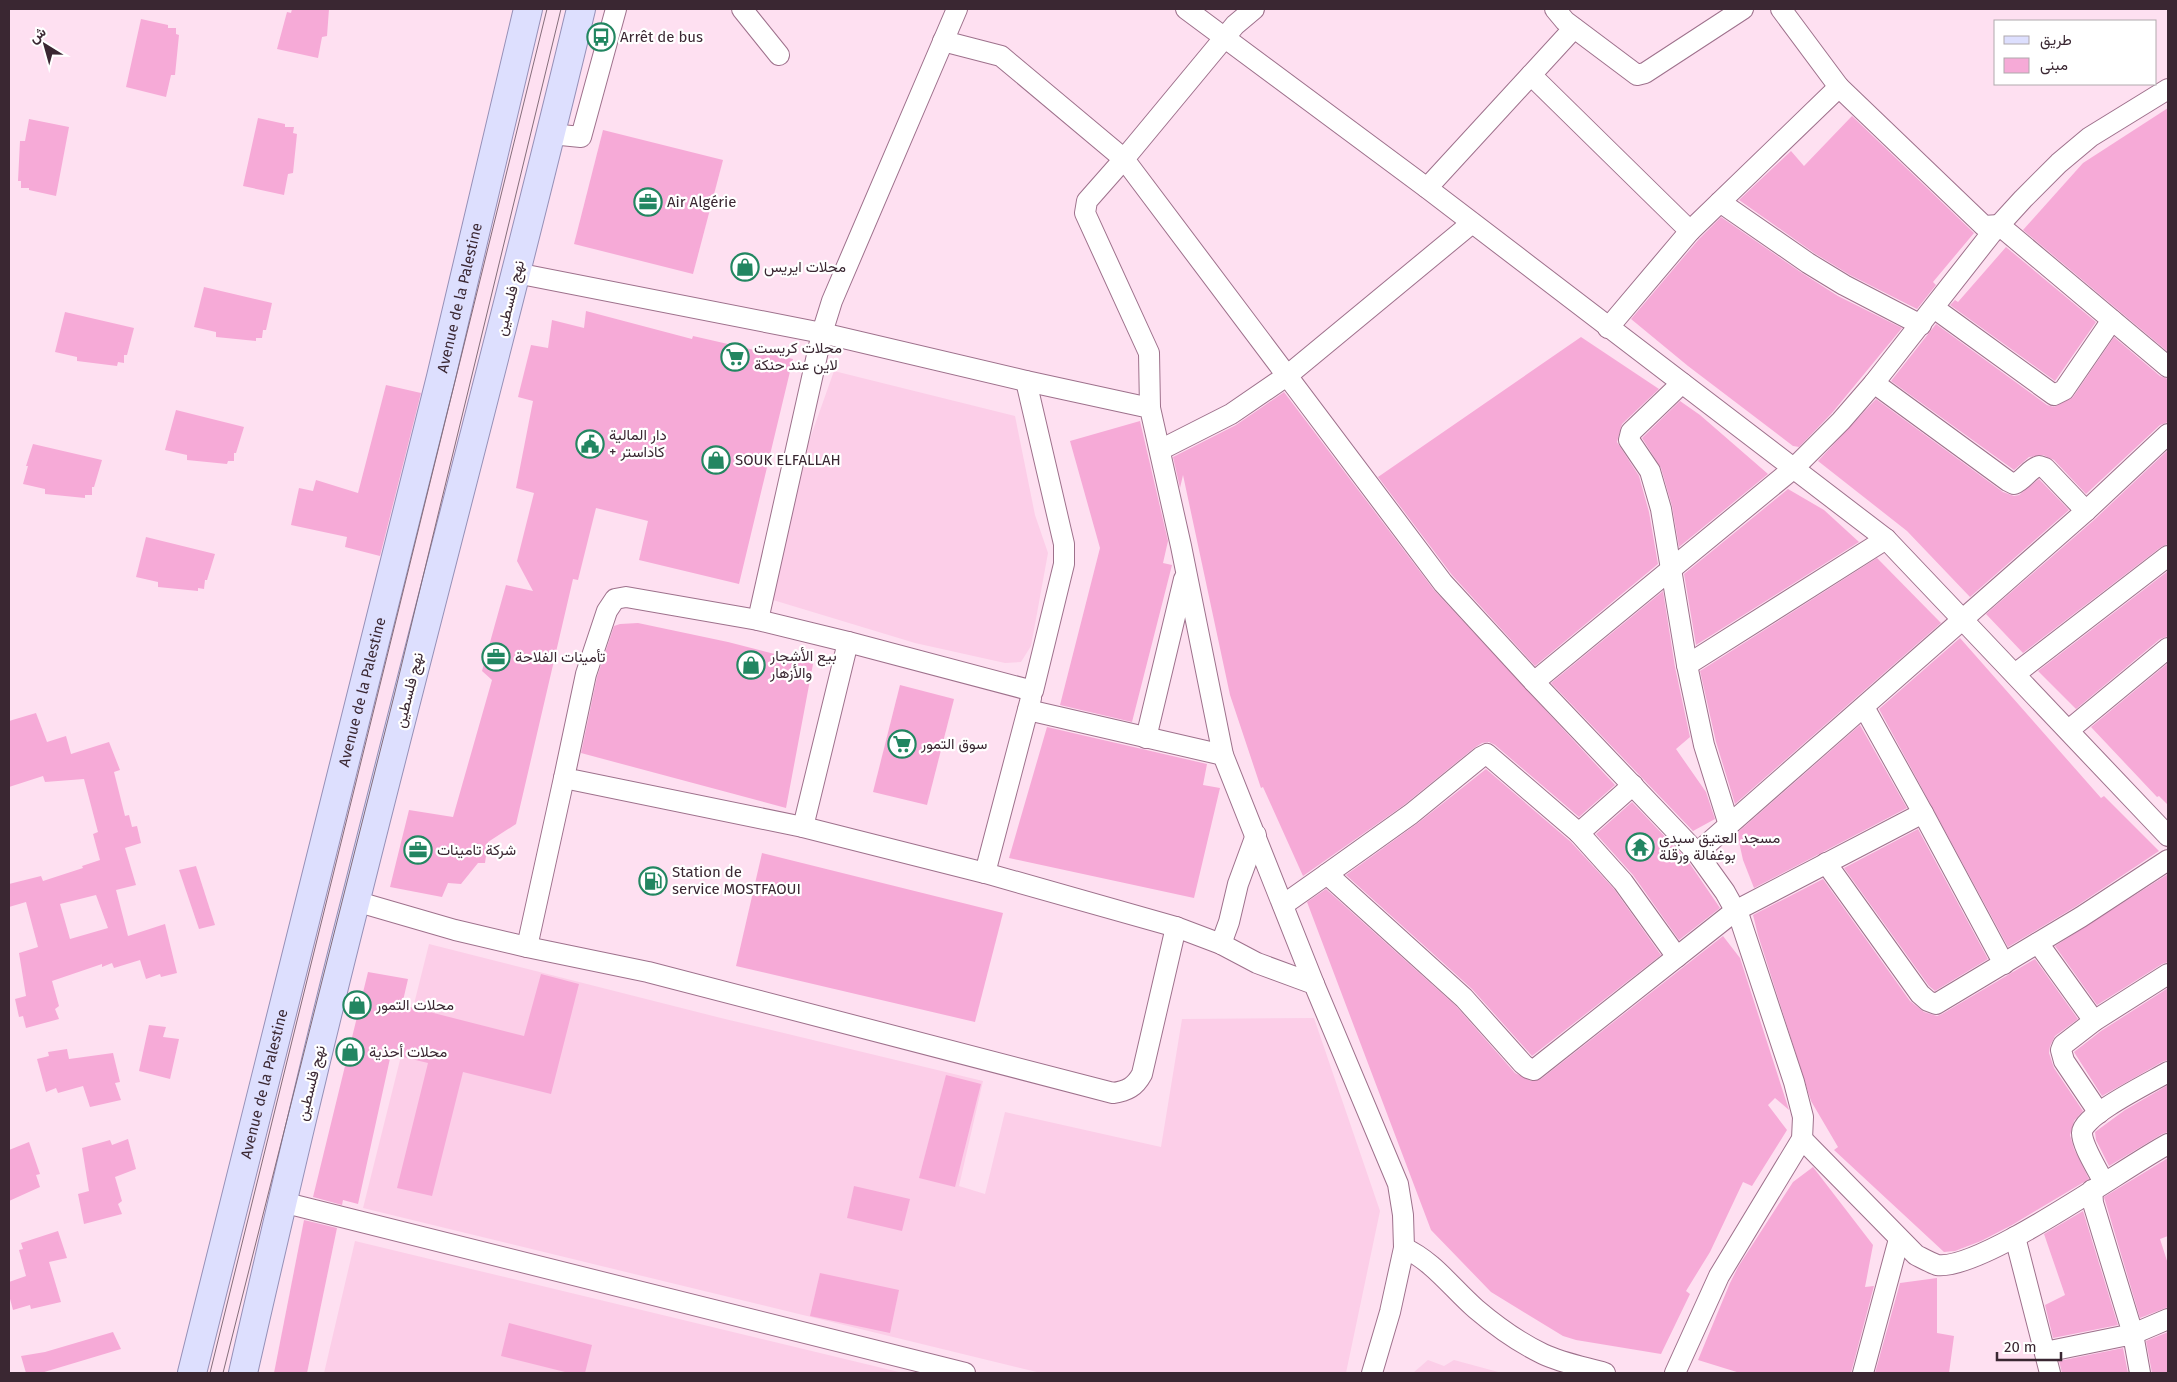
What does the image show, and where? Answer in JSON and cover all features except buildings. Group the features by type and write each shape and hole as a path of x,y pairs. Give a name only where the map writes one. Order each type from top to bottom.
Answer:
{"main road":[{"name":"Avenue de la Palestine","path":"192,1373 436,396 528,9"},
{"name":"نهج فلسطين","path":"243,1373 282,1202 355,901 516,273 581,9"}],"street":[{"path":"551,134 581,137 616,9"},
{"path":"742,9 779,55"},
{"path":"758,620 822,333 832,301 957,9"},
{"path":"1186,9 1427,188 1886,539 2070,730 2168,836"},
{"path":"1254,9 1235,25 1087,201 1085,213 1149,352 1150,408 1223,755 1314,984 1398,1184 1403,1215 1404,1248 1390,1312 1372,1373"},
{"path":"1555,9 1574,28 1637,75 1645,72 1743,9"},
{"path":"1781,9 1840,87 1984,226 1999,225 2168,368"},
{"path":"1427,188 1574,28"},
{"path":"943,41 1001,56 1124,159 1443,583 1534,682 1697,853 1736,911 1794,1082 1803,1117 1802,1139 1719,1276 1675,1373"},
{"path":"1531,75 1690,231"},
{"path":"1608,328 1690,231 1840,87"},
{"path":"1534,682 1794,468 1841,421 1874,383 1999,225 2060,163 2090,137 2168,89"},
{"path":"1720,202 1844,286 1921,324"},
{"path":"1160,450 1231,414 1288,375 1472,223"},
{"path":"516,273 822,333 1150,408"},
{"path":"1934,308 2054,395 2064,390 2112,320"},
{"path":"985,873 1064,564 1064,544 1026,381"},
{"path":"1682,383 1629,436 1631,445 1650,471 1655,484 1661,509 1687,665 1704,745 1729,825"},
{"path":"1874,383 2008,481 2014,484 2035,467 2045,468 2086,510"},
{"path":"1697,853 2086,510 2168,434"},
{"path":"1687,665 1886,539"},
{"path":"2015,674 2168,556"},
{"path":"1146,738 1186,573"},
{"path":"528,947 586,674 607,611 615,599 626,597 758,620 848,642 1146,738 1223,755"},
{"path":"803,827 848,642"},
{"path":"2070,730 2168,648"},
{"path":"1864,707 2004,964"},
{"path":"1283,905 1411,814 1487,754 1579,833 1623,882 1677,957"},
{"path":"564,778 803,827 985,873 1176,927 1221,944 1257,963 1314,984"},
{"path":"1579,833 1633,785"},
{"path":"1328,874 1464,998 1528,1068 1534,1070 1736,911 1923,813"},
{"path":"1221,944 1238,884 1256,835"},
{"path":"1826,864 1928,1001 1936,1004 2038,943 2168,860"},
{"path":"355,901 455,930 648,972 1113,1093 1124,1092 1136,1085 1142,1074 1176,927"},
{"path":"2038,943 2094,1022"},
{"path":"2099,1113 2061,1056 2063,1045 2094,1022 2168,974"},
{"path":"2140,1373 2133,1334 2093,1203 2098,1186 2082,1136 2084,1126 2099,1113 2168,1072"},
{"path":"1802,1139 1916,1255 1937,1264 1964,1262 2015,1236 2168,1144"},
{"path":"282,1202 965,1373"},
{"path":"2015,1236 2050,1373"},
{"path":"1863,1373 1900,1238"},
{"path":"1404,1248 1417,1253 1434,1267 1478,1311 1522,1342 1549,1356 1604,1373"},
{"path":"2045,1352 2133,1334 2168,1318"}],"shaded area":[{"path":"834,371 1015,416 1035,515 1048,553 1031,646 1021,662 1005,663 915,643 773,600 807,447"},
{"path":"429,944 721,1018 983,1081 959,1186 985,1194 1005,1112 1161,1147 1182,1019 1314,1018 1380,1211 1346,1373 1041,1373 363,1208"},
{"path":"355,1241 903,1373 324,1373"},
{"path":"1428,1360 1444,1366 1454,1360 1502,1373 1413,1373"}],"tram line":[{"path":"210,1373 547,9"},
{"path":"223,1373 394,696 561,9"}],"place":[{"name":"Arrêt de bus","path":"601,37"},
{"name":"Air Algérie","path":"648,202"},
{"name":"محلات ايريس","path":"745,267"},
{"name":"محلات كريست لاين عند حنكة","path":"735,357"},
{"name":"دار المالية + كاداستر","path":"590,444"},
{"name":"SOUK ELFALLAH","path":"716,460"},
{"name":"تأمينات الفلاحة","path":"496,657"},
{"name":"بيع الأشجار والأزهار","path":"751,665"},
{"name":"سوق التمور","path":"902,744"},
{"name":"مسجد العتيق سبدي بوغفالة ورقلة","path":"1640,847"},
{"name":"شركة تامينات","path":"418,850"},
{"name":"Station de service MOSTFAOUI","path":"653,881"},
{"name":"محلات التمور","path":"357,1005"},
{"name":"محلات أحذية","path":"350,1052"}]}
